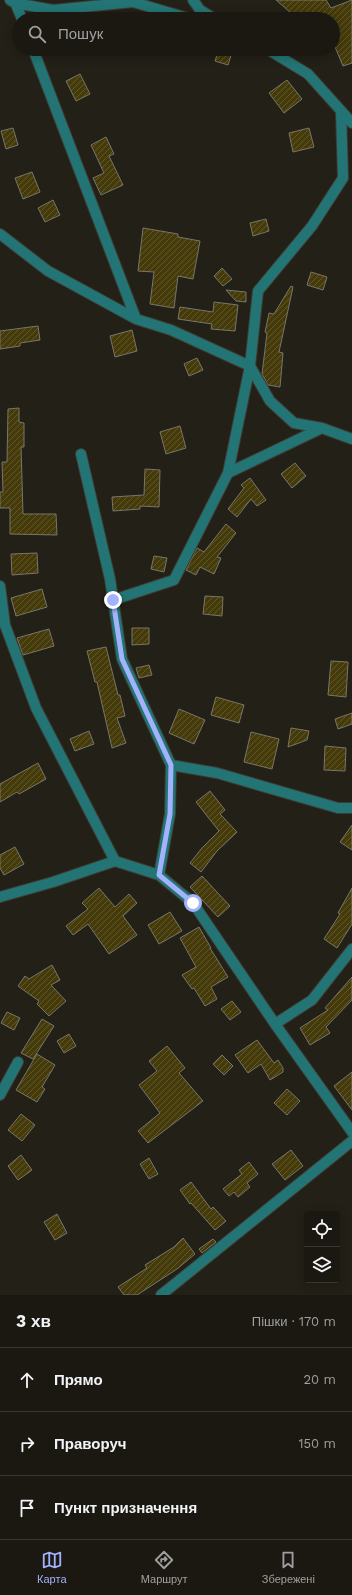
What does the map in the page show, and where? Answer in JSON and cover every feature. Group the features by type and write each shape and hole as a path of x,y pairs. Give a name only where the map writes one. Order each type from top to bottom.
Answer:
{"street":[{"path":"193,0 200,10 203,12"},
{"path":"13,1 18,12"},
{"path":"13,1 53,10 133,2 167,12"},
{"path":"36,56 136,318"},
{"path":"278,56 308,74 352,123"},
{"path":"113,600 174,580 228,473 250,366 258,291 312,226 343,178 341,111"},
{"path":"0,234 48,271 136,318 171,330 250,366 270,401 294,424 322,428 352,439"},
{"path":"228,473 322,428"},
{"path":"81,454 110,579 122,659 171,765 170,814 159,875"},
{"path":"0,586 5,625 36,708 115,861"},
{"path":"171,765 217,773 338,808 352,808"},
{"path":"0,897 53,882 115,861 159,875 193,903 275,1024 352,1132"},
{"path":"275,1024 312,1000 352,949"},
{"path":"0,1095 18,1062"},
{"path":"161,1295 352,1141"}],"building":[{"path":"276,0 326,0 331,8 352,0 352,63 343,66 339,56 340,12 290,12"},
{"path":"217,56 231,56 228,65 215,61"},
{"path":"80,74 90,94 76,101 66,81"},
{"path":"287,80 302,99 284,113 269,93"},
{"path":"13,128 18,145 6,149 1,131"},
{"path":"309,128 314,147 293,152 289,133"},
{"path":"106,137 114,154 109,156 123,185 101,195 93,178 104,173 91,145"},
{"path":"32,172 40,192 23,199 15,178"},
{"path":"53,200 60,215 45,222 38,208"},
{"path":"266,219 269,231 253,236 250,223"},
{"path":"143,228 178,234 178,237 200,241 193,279 178,276 174,308 150,304 154,272 138,271"},
{"path":"222,268 232,279 223,286 214,276"},
{"path":"311,272 327,277 323,290 307,285"},
{"path":"291,286 293,287 279,352 283,353 280,387 268,385 262,374 267,333 265,332 269,313 274,314"},
{"path":"226,290 246,292 246,302 236,301"},
{"path":"214,302 238,305 235,331 211,329 212,324 178,319 180,307 213,312"},
{"path":"38,326 40,340 20,343 20,346 0,349 0,331"},
{"path":"132,330 137,351 115,357 110,336"},
{"path":"197,358 203,370 189,376 184,364"},
{"path":"19,408 19,422 24,423 24,447 21,447 23,514 56,514 57,535 10,534 10,508 0,508 0,492 3,492 2,462 7,462 8,409"},
{"path":"180,426 186,448 166,454 160,432"},
{"path":"295,463 306,476 292,488 281,474"},
{"path":"145,469 160,470 159,507 140,506 140,509 113,511 112,497 144,495"},
{"path":"250,478 266,500 257,506 251,499 237,517 228,509 244,488 241,485"},
{"path":"226,524 236,533 217,557 221,558 214,574 200,567 196,575 186,570 197,548 204,552"},
{"path":"37,553 38,573 12,575 11,554"},
{"path":"154,556 167,558 164,572 151,569"},
{"path":"42,589 47,607 16,616 11,598"},
{"path":"205,596 223,597 222,616 203,614"},
{"path":"132,628 149,628 149,644 132,645"},
{"path":"49,629 54,646 23,655 17,638"},
{"path":"106,647 125,716 117,718 126,743 112,748 97,682 95,682 87,651"},
{"path":"331,661 348,662 346,697 328,695"},
{"path":"149,665 152,675 139,678 136,668"},
{"path":"216,697 244,705 239,723 211,715"},
{"path":"179,709 205,720 194,744 169,733"},
{"path":"352,713 352,724 338,729 335,719"},
{"path":"291,728 309,731 307,740 288,747"},
{"path":"89,731 94,744 75,751 70,739"},
{"path":"251,732 279,739 272,769 244,762"},
{"path":"325,746 346,748 345,771 324,770"},
{"path":"38,763 46,779 19,794 17,792 0,802 0,784"},
{"path":"210,791 225,810 220,814 237,832 217,851 201,872 190,863 219,831 196,802"},
{"path":"352,825 352,850 340,842"},
{"path":"15,847 24,864 4,875 0,868 0,855"},
{"path":"202,876 230,906 218,917 190,887"},
{"path":"99,888 115,907 129,894 137,903 123,916 137,935 109,954 88,924 73,935 66,926 88,909 82,903"},
{"path":"352,888 352,924 337,948 324,939 340,914 338,913"},
{"path":"170,912 182,931 159,944 148,925"},
{"path":"199,927 228,977 211,987 217,999 205,1006 194,988 192,989 182,975 196,967 180,938"},
{"path":"52,965 60,980 51,985 66,1001 49,1016 37,1004 39,1001 18,986 25,976 29,979"},
{"path":"352,977 352,1000 326,1027 330,1033 310,1045 300,1028 328,1010 325,1008"},
{"path":"232,1001 241,1012 230,1020 221,1009"},
{"path":"7,1012 20,1018 14,1030 1,1023"},
{"path":"42,1019 54,1026 33,1059 21,1053"},
{"path":"69,1034 76,1046 64,1053 57,1041"},
{"path":"257,1040 274,1063 278,1060 283,1068 283,1072 270,1080 261,1064 248,1073 235,1055"},
{"path":"167,1046 185,1068 179,1073 203,1101 148,1143 138,1131 160,1113 139,1085 157,1071 149,1061"},
{"path":"37,1054 55,1065 42,1087 45,1089 37,1102 16,1090"},
{"path":"222,1055 233,1066 224,1075 213,1064"},
{"path":"352,1072 352,1110 334,1086"},
{"path":"287,1089 300,1101 287,1115 274,1103"},
{"path":"21,1114 35,1125 22,1141 8,1130"},
{"path":"291,1150 303,1166 285,1180 272,1164"},
{"path":"21,1155 32,1170 18,1180 8,1166"},
{"path":"149,1158 158,1174 149,1179 140,1164"},
{"path":"249,1162 258,1174 247,1183 250,1187 238,1197 234,1192 229,1196 223,1189 242,1174 239,1170"},
{"path":"191,1182 211,1209 213,1207 226,1221 215,1230 191,1203 190,1204 180,1190"},
{"path":"57,1214 67,1233 55,1240 44,1222"},
{"path":"183,1238 195,1254 177,1269 137,1295 124,1295 118,1287 147,1268 145,1265 174,1247"},
{"path":"213,1239 216,1242 202,1253 199,1249"}],"route":[{"path":"113,600 122,659 171,765 170,814 159,875 193,903"}]}
